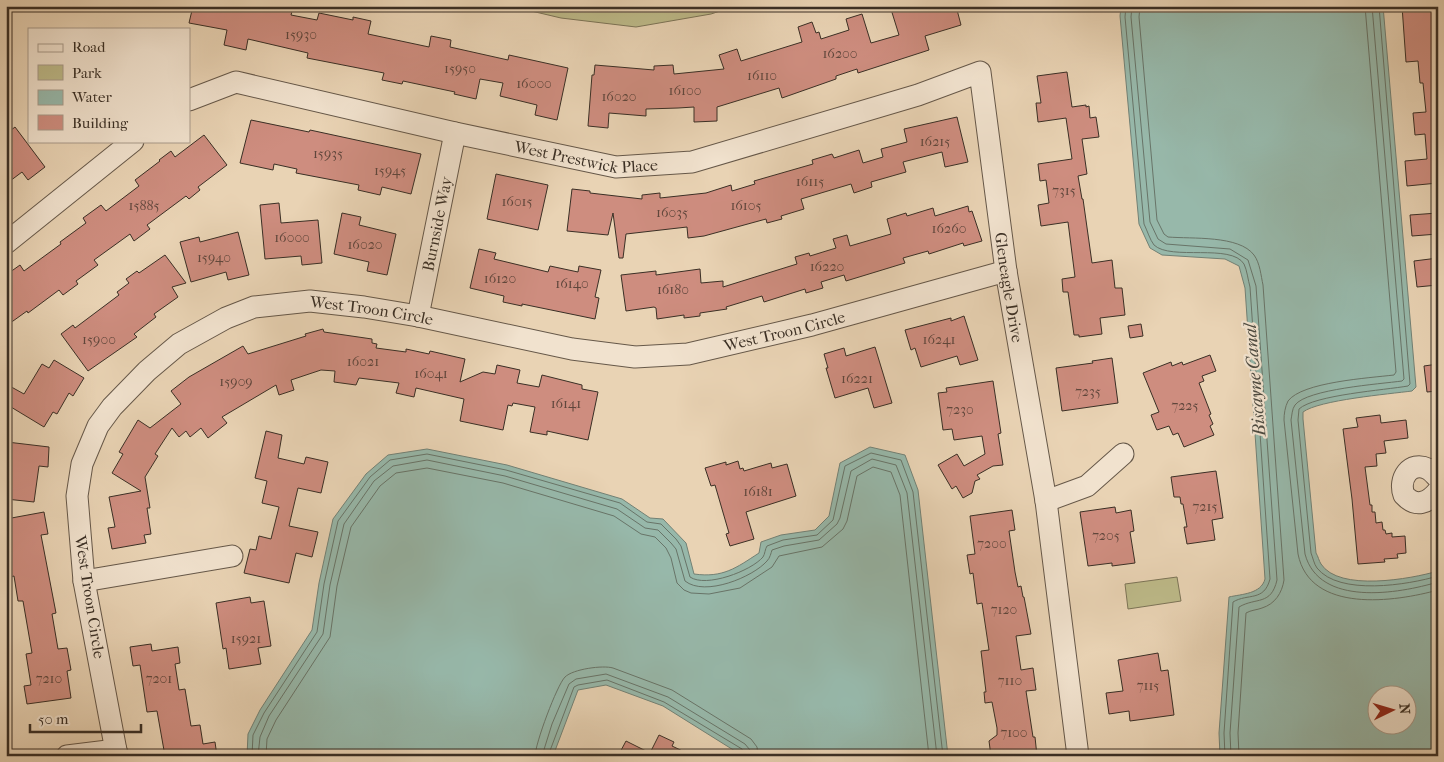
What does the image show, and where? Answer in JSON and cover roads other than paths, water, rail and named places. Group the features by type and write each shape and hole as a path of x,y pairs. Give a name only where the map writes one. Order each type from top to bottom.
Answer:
{"street":[{"name":"West Prestwick Place","path":"190,100 236,82 455,133 616,167 692,162 918,96 980,72"},
{"name":"Gleneagle Drive","path":"980,72 1006,271 1046,501 1078,756"},
{"name":"Burnside Way","path":"418,316 455,133"},
{"path":"6,243 132,142"},
{"name":"West Troon Circle","path":"117,753 84,581 77,496 82,464 98,426 112,407 147,370 179,344 226,318 254,307 310,301 364,306 572,349 635,357 688,354 812,325 1006,271"},
{"path":"1046,501 1087,486 1123,454"},
{"path":"1438,478 1428,469 1417,467 1407,472 1402,482 1404,494 1414,502 1426,502 1438,490"},
{"path":"84,581 232,556"},
{"path":"67,756 117,753"}],"water":[{"name":"Biscayne Canal","path":"1121,6 1383,6 1416,387 1412,391 1324,404 1303,412 1303,419 1316,553 1321,564 1330,573 1359,581 1394,580 1438,571 1438,756 1220,756 1219,733 1229,597 1245,594 1260,588 1265,579 1245,288 1239,266 1225,259 1162,255 1150,248 1139,224 1120,16"},
{"path":"870,447 905,455 918,490 948,756 743,756 663,706 606,685 578,690 553,756 247,756 248,734 260,710 312,630 319,583 333,519 366,474 388,455 427,449 507,465 622,499 650,518 663,519 686,543 694,574 713,575 729,571 759,553 761,542 781,535 815,530 829,516 840,463"}]}
